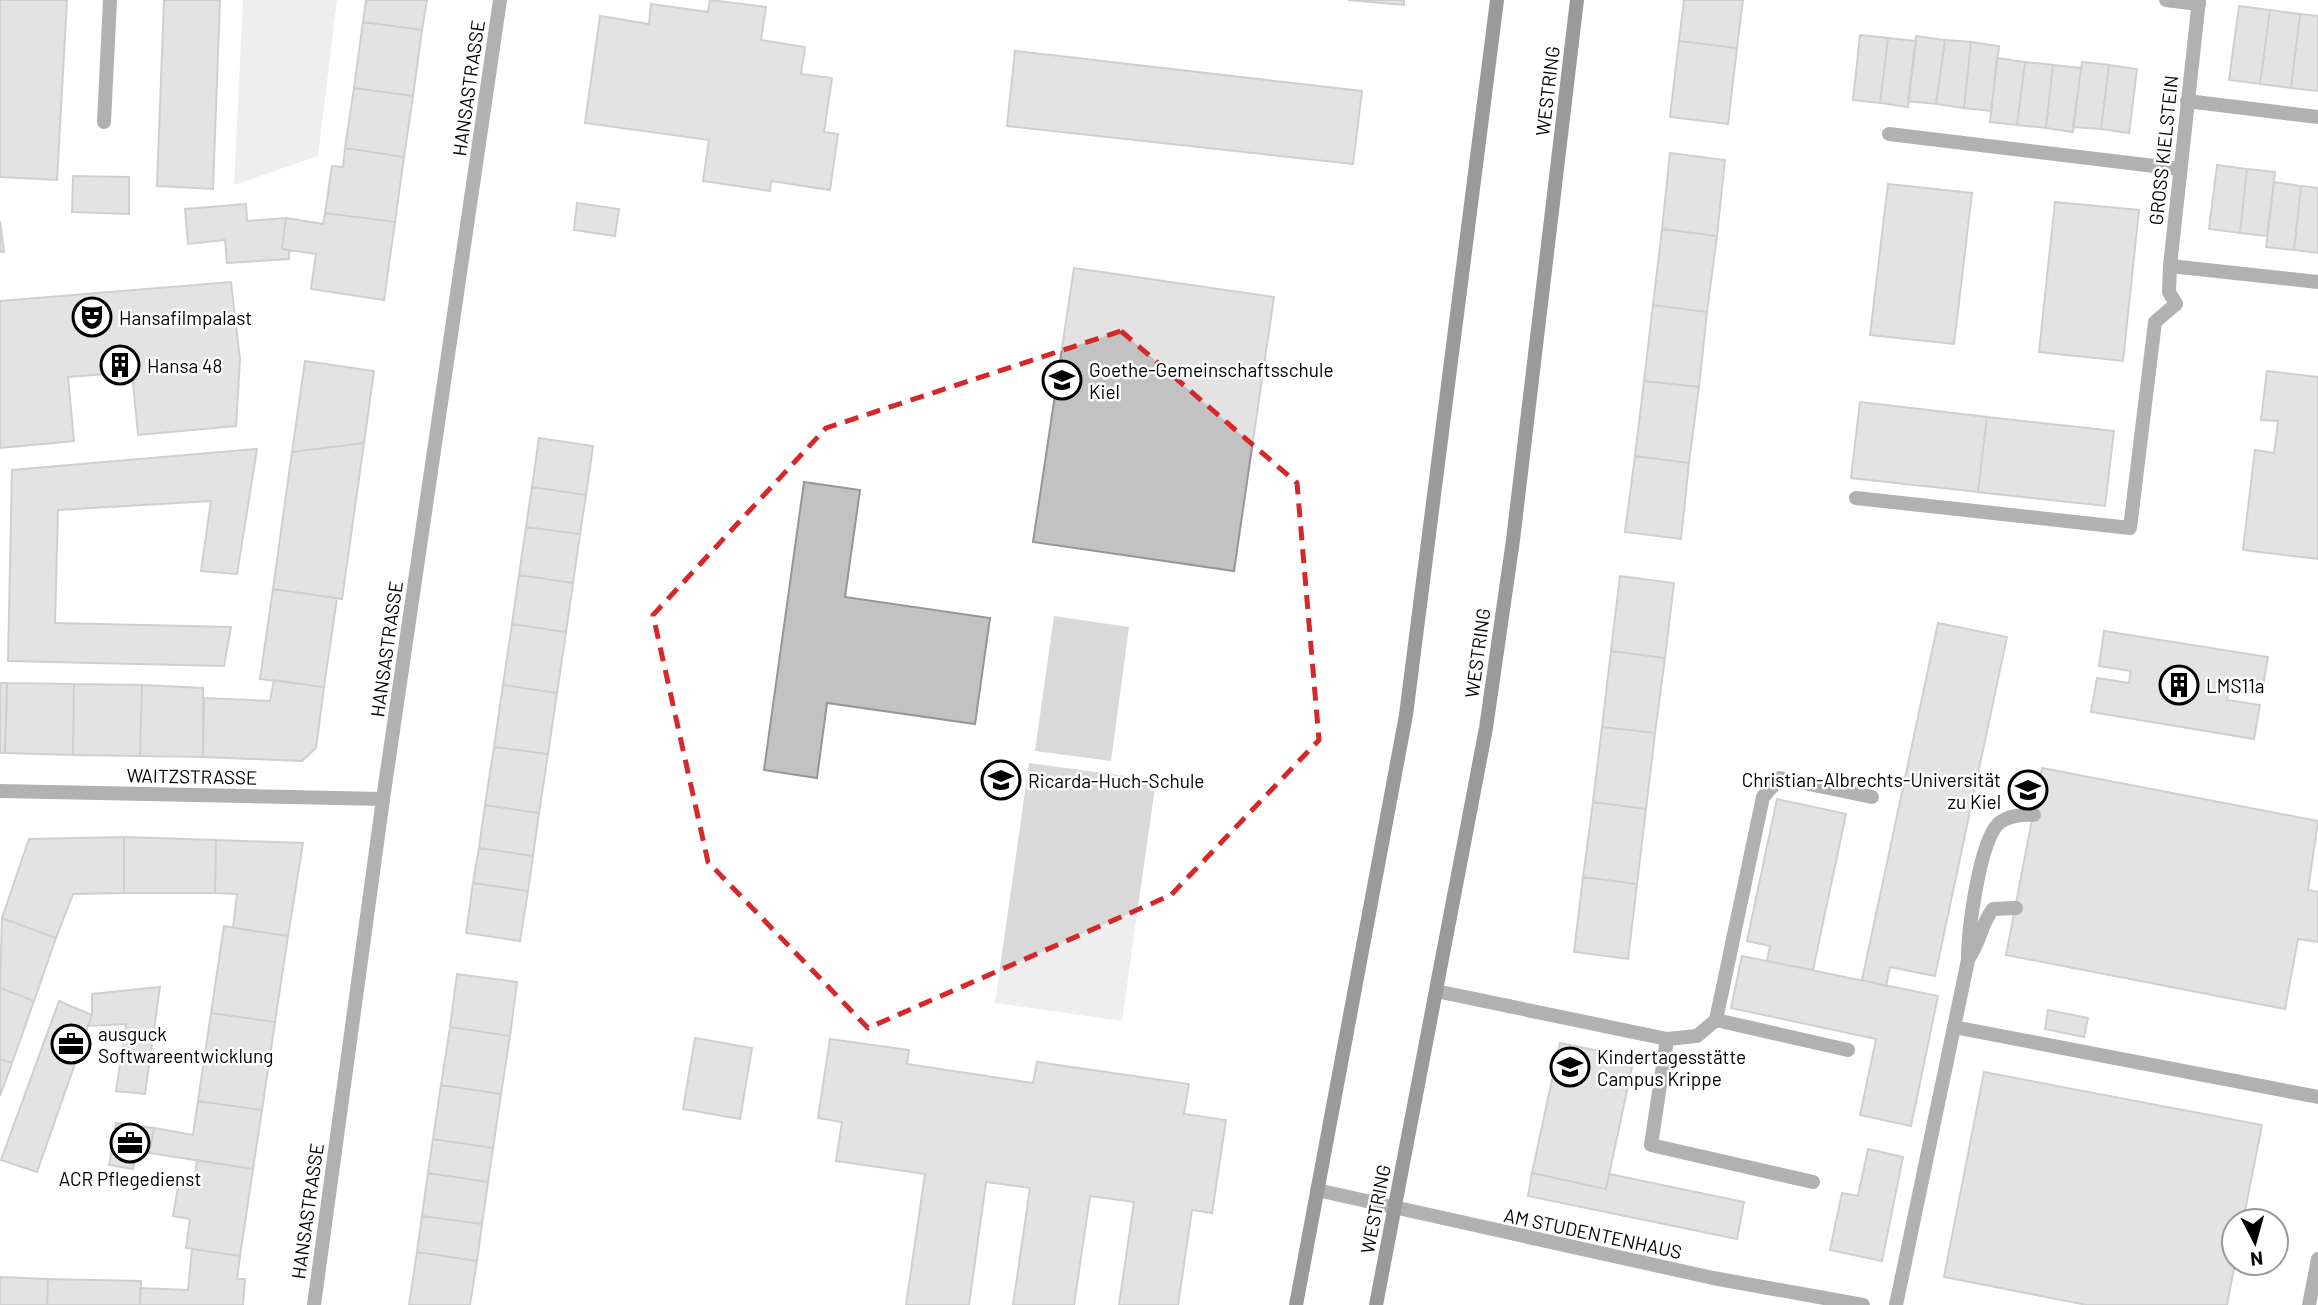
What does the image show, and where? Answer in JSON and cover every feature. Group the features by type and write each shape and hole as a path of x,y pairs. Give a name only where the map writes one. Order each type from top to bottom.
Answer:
{"main road":[{"path":"1296,1305 1406,715 1497,0"},
{"name":"WESTRING","path":"1376,1305 1490,701 1514,526 1577,0"}],"street":[{"path":"104,122 110,0"},
{"name":"HANSASTRASSE","path":"314,1305 383,799 500,0"},
{"path":"2166,0 2199,2"},
{"name":"GROSS KIELSTEIN","path":"1856,498 2130,528 2155,322 2176,304 2169,292 2170,266 2199,2"},
{"path":"2188,101 2318,117"},
{"path":"1889,134 2179,169"},
{"path":"2170,266 2318,282"},
{"path":"1436,991 1667,1039 1697,1035 1716,1020 1763,797 1780,778 1872,797"},
{"name":"WAITZSTRASSE","path":"0,791 383,799"},
{"path":"1896,1305 1968,960 1968,941 1987,840 2000,822 2013,816 2034,816"},
{"path":"1968,960 1979,944 1984,921 1993,909 2015,908"},
{"path":"1716,1020 1848,1050"},
{"path":"1954,1027 2318,1097"},
{"path":"1667,1039 1651,1145 1814,1182"},
{"name":"AM STUDENTENHAUS","path":"1317,1190 1713,1278 1863,1305"},
{"path":"2309,1305 2318,1259"}],"highlighted area":[{"path":"1121,331 1297,483 1319,740 1171,895 868,1028 708,862 653,615 826,428"}],"shaded area":[{"path":"243,0 337,0 318,156 234,185"},
{"path":"1054,616 1129,627 1111,761 1035,751"},
{"path":"1029,763 1156,780 1122,1021 995,1003"}],"building":[{"path":"0,0 67,0 57,180 0,177"},
{"path":"164,0 220,0 213,189 157,186"},
{"path":"366,0 427,0 422,30 363,22"},
{"path":"710,0 766,7 761,40 805,47 801,74 832,78 824,132 838,134 830,190 771,181 770,191 703,181 709,140 585,123 600,16 649,24 651,4 708,12"},
{"path":"1348,0 1404,0 1404,5"},
{"path":"1684,0 1743,0 1737,48 1679,41"},
{"path":"2239,6 2270,10 2260,84 2229,80"},
{"path":"2270,10 2300,14 2291,88 2260,84"},
{"path":"2300,14 2318,16 2318,91 2291,88"},
{"path":"363,22 422,30 413,96 354,88"},
{"path":"1860,35 1888,38 1880,103 1853,100"},
{"path":"1916,36 1945,40 1936,104 1908,101"},
{"path":"1888,38 1916,41 1908,107 1880,103"},
{"path":"1945,40 1971,42 1964,108 1936,104"},
{"path":"1679,41 1737,48 1728,124 1670,117"},
{"path":"1971,42 1999,46 1991,111 1964,108"},
{"path":"1015,51 1362,91 1353,164 1007,126"},
{"path":"1997,58 2025,62 2017,125 1990,122"},
{"path":"2025,62 2053,65 2046,128 2017,125"},
{"path":"2082,62 2109,65 2101,129 2073,127"},
{"path":"2053,65 2081,68 2073,132 2046,128"},
{"path":"2109,65 2137,69 2129,133 2101,129"},
{"path":"354,88 413,96 404,157 345,148"},
{"path":"345,148 404,157 395,222 325,213 332,166 343,167"},
{"path":"1670,153 1725,160 1717,236 1662,229"},
{"path":"2217,165 2247,169 2240,233 2209,229"},
{"path":"2247,169 2275,172 2267,236 2240,233"},
{"path":"73,176 129,177 129,214 72,212"},
{"path":"2274,182 2301,186 2294,250 2266,247"},
{"path":"1888,184 1972,193 1954,344 1870,335"},
{"path":"2301,186 2318,188 2318,253 2294,250"},
{"path":"2055,202 2139,210 2123,361 2039,352"},
{"path":"577,203 619,209 615,236 574,230"},
{"path":"246,204 247,221 286,218 282,249 289,250 289,259 227,263 225,240 188,244 185,209"},
{"path":"325,213 395,222 384,300 311,289 316,254 282,249 286,218 323,224"},
{"path":"0,221 4,252 0,252"},
{"path":"1662,229 1717,236 1707,312 1653,305"},
{"path":"1074,268 1274,297 1234,571 1033,542"},
{"name":"Hansa 48","path":"231,282 240,359 236,426 138,435 132,372 68,377 74,441 0,448 0,301"},
{"path":"1653,305 1707,312 1699,387 1644,381"},
{"path":"305,361 374,371 364,443 292,452"},
{"path":"2267,371 2318,377 2318,559 2243,550 2255,450 2274,453 2278,421 2261,420"},
{"path":"1644,381 1699,387 1689,463 1635,456"},
{"path":"1860,402 1987,417 1978,492 1851,478"},
{"path":"1987,417 2114,431 2105,506 1978,492"},
{"path":"539,438 593,446 586,495 532,487"},
{"path":"364,443 342,599 273,589 292,452"},
{"path":"257,449 237,574 201,571 211,501 58,510 55,623 231,627 224,666 8,661 12,470"},
{"path":"1635,456 1689,463 1681,539 1625,532"},
{"path":"804,482 860,490 845,597 990,618 975,724 827,703 817,778 764,770"},
{"path":"532,487 586,495 580,534 526,527"},
{"path":"526,527 580,534 573,583 519,575"},
{"path":"519,575 573,583 566,632 512,624"},
{"path":"1620,576 1674,583 1665,658 1611,651"},
{"path":"273,589 337,598 324,687 260,679"},
{"path":"1938,623 2007,637 1935,976 1890,967 1886,986 1862,980"},
{"path":"512,624 566,632 557,693 503,685"},
{"name":"LMS11a","path":"2104,631 2268,657 2262,692 2229,687 2227,700 2260,705 2254,739 2091,712 2097,678 2129,683 2131,671 2099,666"},
{"path":"1611,651 1665,658 1655,733 1602,727"},
{"path":"274,680 324,687 316,748 302,761 203,757 204,698 270,701"},
{"path":"0,683 7,683 5,753 0,753"},
{"path":"7,683 74,684 73,755 5,753"},
{"path":"74,684 142,685 140,756 73,755"},
{"path":"142,685 203,688 203,757 140,756"},
{"path":"503,685 557,693 548,754 494,747"},
{"path":"1602,727 1655,733 1646,809 1593,802"},
{"path":"494,747 548,754 539,813 485,805"},
{"path":"2042,768 2318,821 2308,890 2318,892 2318,942 2298,939 2285,1009 2006,955"},
{"path":"1777,799 1846,814 1813,970 1767,961 1770,946 1747,941"},
{"path":"1593,802 1646,809 1637,884 1583,877"},
{"path":"485,805 539,813 533,856 479,848"},
{"path":"124,837 124,893 73,894 56,938 2,918 29,839"},
{"path":"124,837 216,840 215,893 124,893"},
{"path":"216,840 303,843 288,936 233,928 237,894 215,893"},
{"path":"479,848 533,856 528,891 473,883"},
{"path":"1583,877 1637,884 1628,959 1574,952"},
{"path":"473,883 528,891 520,941 466,933"},
{"path":"2,918 56,938 34,1001 0,988"},
{"path":"224,926 288,936 275,1022 211,1013"},
{"path":"1742,956 1938,996 1911,1126 1860,1115 1876,1039 1731,1008"},
{"path":"457,974 517,982 510,1036 450,1027"},
{"path":"160,987 145,1094 116,1091 126,1024 88,1026 92,1015 92,994"},
{"path":"0,988 34,1001 12,1063 0,1059"},
{"path":"59,1001 92,1015 37,1172 1,1160"},
{"path":"2048,1010 2088,1018 2084,1037 2045,1029"},
{"path":"211,1013 275,1022 262,1110 198,1101"},
{"path":"450,1027 510,1036 501,1094 441,1085"},
{"path":"695,1038 752,1048 740,1119 683,1109"},
{"path":"830,1039 909,1050 907,1064 1033,1083 1037,1062 1189,1084 1184,1114 1226,1120 1212,1213 1192,1210 1178,1305 1119,1305 1134,1202 1090,1196 1074,1305 1013,1305 1030,1188 986,1182 969,1305 906,1305 925,1174 836,1161 842,1122 818,1118"},
{"path":"1560,1043 1634,1058 1606,1189 1532,1173"},
{"path":"0,1059 12,1063 0,1096"},
{"path":"1984,1072 2262,1125 2246,1207 2220,1207 2220,1277 2232,1277 2227,1305 2087,1305 1944,1277"},
{"path":"441,1085 501,1094 493,1148 433,1139"},
{"path":"198,1101 262,1110 253,1169 149,1153 154,1128 193,1135"},
{"path":"116,1123 154,1128 149,1153 136,1152 133,1169 109,1165"},
{"path":"433,1139 493,1148 488,1182 428,1173"},
{"path":"1868,1149 1903,1157 1882,1261 1830,1250 1842,1193 1858,1196"},
{"path":"197,1160 253,1169 240,1256 186,1248 190,1219 173,1216 178,1187 193,1189"},
{"path":"428,1173 488,1182 482,1224 422,1216"},
{"path":"1532,1173 1606,1189 1609,1174 1744,1202 1737,1239 1528,1196"},
{"path":"422,1216 482,1224 477,1261 417,1252"},
{"path":"192,1249 240,1256 237,1279 245,1279 243,1305 140,1305 140,1288 188,1290"},
{"path":"417,1252 477,1261 470,1305 409,1305"},
{"path":"0,1277 48,1279 47,1305 0,1305"},
{"path":"48,1279 141,1281 140,1305 47,1305"}],"place":[{"name":"Hansafilmpalast","path":"92,317"},
{"name":"Hansa 48","path":"120,365"},
{"name":"Goethe-Gemeinschaftsschule Kiel","path":"1062,380"},
{"name":"LMS11a","path":"2179,685"},
{"name":"Ricarda-Huch-Schule","path":"1001,780"},
{"name":"Christian-Albrechts-Universität zu Kiel","path":"2028,790"},
{"name":"ausguck Softwareentwicklung","path":"71,1044"},
{"name":"Kindertagesstätte Campus Krippe","path":"1570,1067"},
{"name":"ACR Pflegedienst","path":"130,1143"}]}
